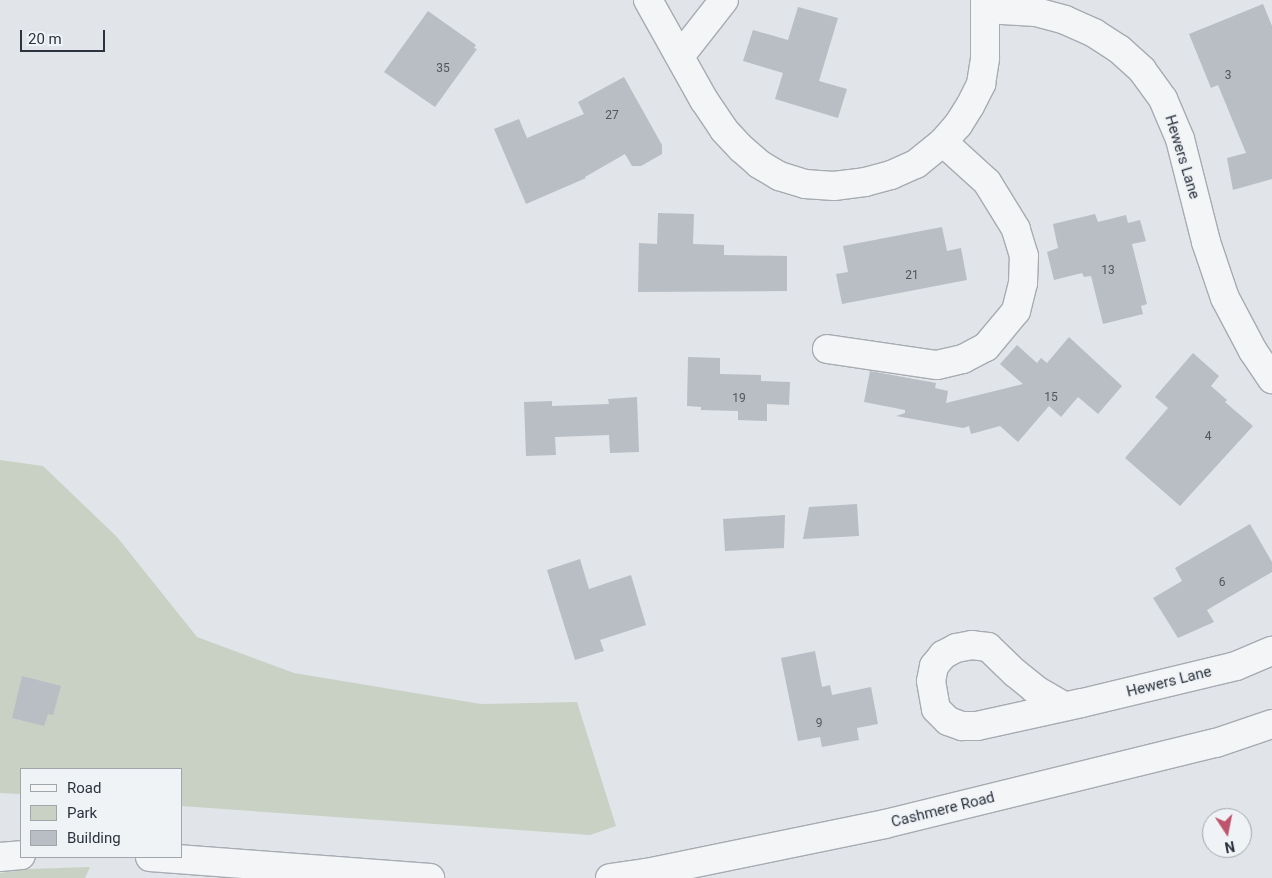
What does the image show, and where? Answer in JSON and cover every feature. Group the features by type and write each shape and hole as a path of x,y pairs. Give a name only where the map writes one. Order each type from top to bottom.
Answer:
{"street":[{"path":"648,0 724,130 759,164 779,176 805,184 834,186 865,182 891,175 916,164 943,142 970,106 981,84 985,58 985,5"},
{"path":"680,56 724,0"},
{"name":"Hewers Lane","path":"985,5 1036,12 1065,20 1094,33 1119,49 1142,70 1163,99 1180,139 1206,242 1225,298 1253,351 1272,379"},
{"path":"826,349 937,365 963,359 986,347 1016,311 1023,283 1024,256 1016,229 987,182 943,142"},
{"name":"Hewers Lane","path":"1064,706 1236,666 1272,651"},
{"name":"Cashmere Road","path":"621,877 885,824 1216,744 1272,724"},
{"path":"0,856 20,854"},
{"path":"163,858 430,878"}],"green space":[{"path":"0,460 43,466 117,537 197,637 294,673 481,704 577,702 616,826 590,835 182,806 182,768 20,768 20,794 0,793"},
{"path":"90,867 85,878 0,878 0,873 28,869"}],"building":[{"path":"1263,4 1272,26 1272,179 1233,190 1227,158 1246,153 1218,85 1211,88 1189,34"},
{"path":"798,7 838,18 819,81 847,89 838,118 775,99 783,73 743,61 753,30 788,40"},
{"path":"428,11 476,45 474,48 477,49 435,107 384,72"},
{"path":"624,77 662,145 662,154 641,166 632,166 625,154 586,178 526,204 494,129 519,119 527,138 584,114 578,102"},
{"path":"658,213 694,214 693,244 724,245 724,255 787,256 787,291 638,292 639,243 657,244"},
{"path":"1095,214 1098,222 1126,215 1128,223 1140,220 1146,241 1132,244 1147,304 1141,306 1143,314 1103,324 1091,276 1084,277 1082,273 1054,280 1047,252 1058,248 1053,224"},
{"path":"942,227 947,251 961,248 967,280 842,304 836,274 848,272 843,246"},
{"path":"1069,337 1122,386 1098,414 1078,397 1061,417 1049,406 1018,442 1000,426 971,434 969,426 963,428 896,416 905,413 905,410 864,402 870,371 936,383 935,388 948,391 946,403 1023,384 1000,364 1017,345 1037,363 1041,358 1047,363"},
{"path":"1193,353 1219,376 1211,386 1227,400 1225,402 1253,426 1180,506 1125,458 1168,408 1155,397"},
{"path":"688,357 720,358 720,374 761,375 761,381 790,382 789,405 767,404 767,421 738,420 738,411 701,410 701,407 687,406"},
{"path":"637,397 639,452 610,453 609,435 555,437 556,455 526,456 524,402 552,401 552,406 609,404 608,399"},
{"path":"857,504 859,536 803,539 809,507"},
{"path":"785,515 784,548 725,551 723,519"},
{"path":"1250,524 1272,562 1272,572 1207,610 1214,622 1178,638 1153,598 1182,581 1175,568"},
{"path":"580,559 589,589 631,575 646,625 600,640 604,651 575,660 547,570"},
{"path":"815,651 822,687 830,685 832,695 871,687 878,724 857,728 859,740 822,747 820,737 798,741 781,658"},
{"path":"22,676 61,686 53,715 48,714 44,726 12,718"}]}
